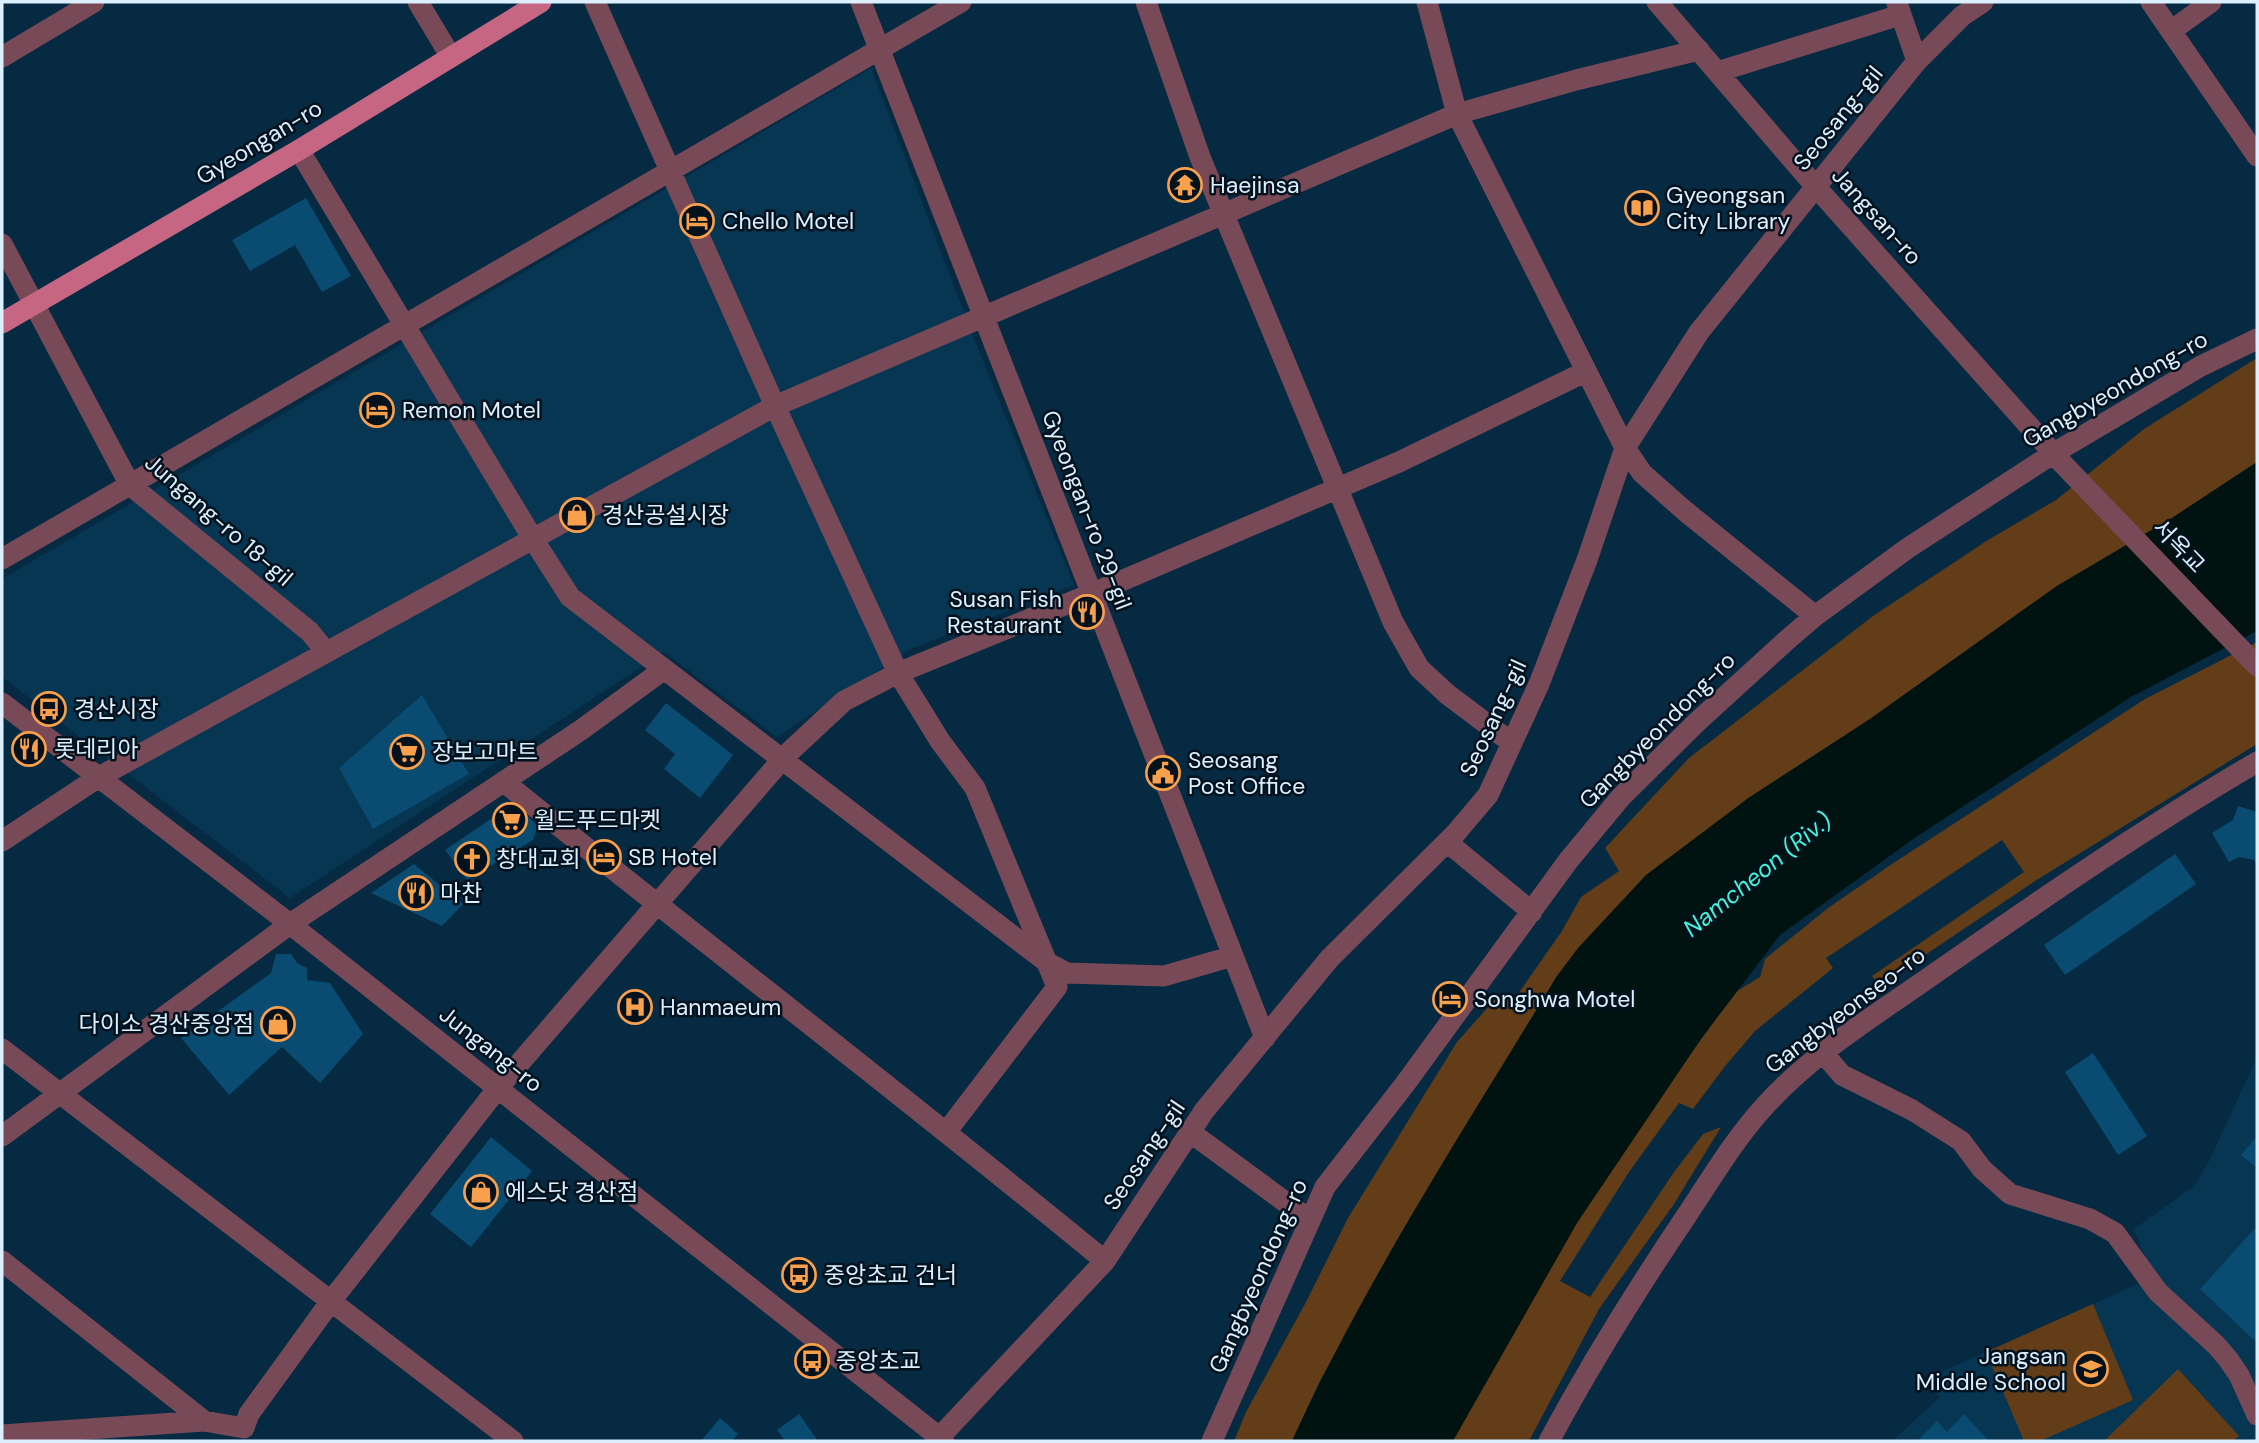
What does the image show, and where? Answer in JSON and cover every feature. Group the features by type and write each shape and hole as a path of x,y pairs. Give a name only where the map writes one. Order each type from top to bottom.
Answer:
{"main road":[{"name":"Gyeongan-ro","path":"2,323 299,150 541,2"}],"street":[{"path":"2,57 94,2"},
{"path":"418,2 451,57"},
{"path":"595,2 775,406 898,673 940,741 975,788 1057,987 947,1131"},
{"name":"Gyeongan-ro 29-gil","path":"861,2 1265,1038"},
{"path":"2,559 961,2"},
{"path":"1146,2 1200,157 1393,622 1419,668 1457,702 1511,743"},
{"path":"1427,2 1457,114 1625,449 1642,473 1685,511 1815,616"},
{"name":"Jangsan-ro","path":"1657,2 1816,187 2058,458"},
{"name":"Seosang-gil","path":"940,1440 1105,1261 1204,1111 1330,958 1447,842 1488,795 1539,684 1578,585 1625,449 1699,332 1917,61 1962,16 1983,2"},
{"path":"2151,2 2254,144"},
{"path":"2171,31 2211,2"},
{"path":"1717,72 1898,8 1917,61"},
{"path":"2,841 99,777 775,406 1457,114 1576,80 1699,50"},
{"path":"299,150 570,597 1048,963 1067,973 1164,976 1233,956"},
{"name":"Jungang-ro 18-gil","path":"2,244 130,485 310,632 326,652"},
{"name":"Gangbyeondong-ro","path":"1212,1441 1325,1186 1405,1084 1568,861 1621,797 1697,722 1815,616 1908,548 2058,458 2201,366 2257,339"},
{"path":"2,1261 204,1421 246,1435 249,1414 331,1301 498,1088 782,760 844,701 898,673 1091,594 1399,462 1585,372"},
{"name":"서옥교","path":"2058,458 2257,666"},
{"path":"2,1136 290,924 581,730 663,670"},
{"name":"Jungang-ro","path":"2,703 290,924 940,1440"},
{"name":"Gangbyeonseo-ro","path":"1549,1441 1629,1302 1745,1129 1782,1089 1823,1053 2035,903 2257,762"},
{"path":"504,782 947,1131 1105,1261"},
{"path":"1447,842 1532,912"},
{"path":"2,1049 513,1441"},
{"path":"1823,1053 1842,1075 1912,1110 1961,1141 1982,1169 2010,1194 2090,1219 2115,1233 2158,1292 2228,1359 2239,1375 2257,1415"},
{"path":"1190,1132 1310,1220"},
{"path":"2,1435 204,1421"}],"shaded area":[{"name":"경산공설시장","path":"871,68 975,341 1074,585 911,649 777,737 664,652 290,898 2,677 2,579"},
{"path":"2257,358 2257,462 2172,518 2057,586 1870,719 1747,799 1557,976 1402,1232 1320,1381 1292,1441 1234,1441 1246,1412 1348,1218 1457,1042 1498,996 1513,1001 1562,931 1581,897 1619,871 1605,848 1689,758 1873,616 1988,540 2056,500 2144,429"},
{"path":"2257,642 2257,744 2035,881 1879,986 1872,976 2024,872 2002,840 1826,958 1833,968 1755,1031 1693,1109 1679,1103 1629,1172 1560,1281 1590,1297 1674,1172 1703,1134 1721,1127 1674,1204 1599,1309 1529,1441 1453,1441 1515,1323 1584,1209 1659,1098 1737,991 1760,977 1765,959 1828,908 1892,864 2145,699"},
{"name":"Jangsan Middle School","path":"2257,1057 2257,1441 1892,1441 1940,1397 1923,1380 2149,1279 2155,1285 2134,1229 2194,1186 2210,1159"},
{"path":"2093,1304 2133,1400 2040,1441 2024,1441 1986,1352"},
{"path":"2178,1369 2239,1436 2233,1441 2104,1441"}],"water":[{"name":"Namcheon (Riv.)","path":"2257,462 2257,631 2131,697 1916,837 1780,935 1703,1036 1577,1223 1453,1441 1292,1441 1384,1263 1557,976 1578,948 1646,875 1747,799 1870,719 2057,586 2172,518"}],"building":[{"path":"306,198 351,276 322,292 295,245 250,271 232,240"},
{"name":"장보고마트","path":"422,695 469,774 373,829 339,768"},
{"path":"666,703 733,755 700,798 664,769 675,754 645,730"},
{"path":"514,803 538,826 533,840 467,880 445,850"},
{"path":"2238,806 2257,812 2257,865 2254,860 2239,857 2229,862 2212,833 2233,820"},
{"path":"2175,854 2196,884 2065,975 2044,945"},
{"path":"414,864 463,904 442,926 371,893"},
{"name":"다이소 경산중앙점","path":"276,954 291,954 297,963 307,968 307,980 330,983 363,1034 320,1083 282,1047 229,1095 181,1038 271,973"},
{"path":"2093,1053 2147,1136 2118,1155 2065,1072"},
{"path":"2257,1136 2257,1168 2241,1155"},
{"name":"에스닷 경산점","path":"491,1137 532,1171 471,1247 430,1214"},
{"path":"2257,1226 2257,1343 2200,1289"},
{"path":"799,1414 818,1441 785,1441 777,1430"},
{"path":"1964,1414 1989,1441 1917,1441 1937,1421 1947,1432"},
{"path":"720,1418 738,1434 732,1441 701,1441"}],"place":[{"name":"Haejinsa","path":"1185,185"},
{"name":"Gyeongsan City Library","path":"1642,208"},
{"name":"Chello Motel","path":"697,221"},
{"name":"Remon Motel","path":"377,410"},
{"name":"경산공설시장","path":"577,515"},
{"name":"Susan Fish Restaurant","path":"1087,612"},
{"name":"경산시장","path":"49,709"},
{"name":"롯데리아","path":"29,749"},
{"name":"장보고마트","path":"407,752"},
{"name":"Seosang Post Office","path":"1163,773"},
{"name":"월드푸드마켓","path":"510,820"},
{"name":"SB Hotel","path":"604,857"},
{"name":"창대교회","path":"472,859"},
{"name":"마찬","path":"416,893"},
{"name":"Songhwa Motel","path":"1450,999"},
{"name":"Hanmaeum","path":"635,1007"},
{"name":"다이소 경산중앙점","path":"278,1024"},
{"name":"에스닷 경산점","path":"481,1192"},
{"name":"중앙초교 건너","path":"799,1275"},
{"name":"중앙초교","path":"812,1361"},
{"name":"Jangsan Middle School","path":"2091,1369"}]}
